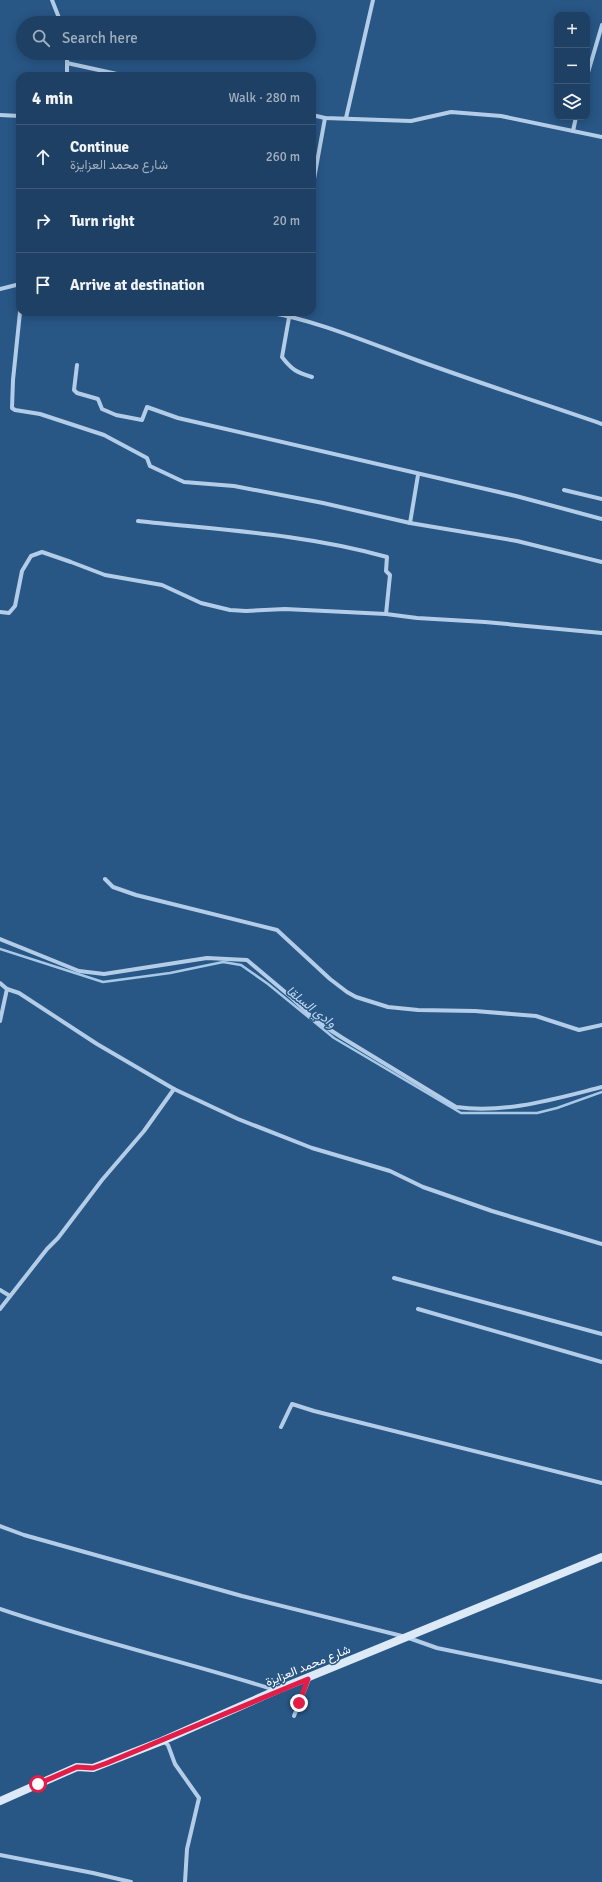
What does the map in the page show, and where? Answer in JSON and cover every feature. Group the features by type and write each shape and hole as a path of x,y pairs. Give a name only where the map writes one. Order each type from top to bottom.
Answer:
{"main road":[{"name":"شارع محمد العزايزة","path":"0,1801 77,1767 93,1768 162,1741 277,1690 308,1679 602,1557"}],"street":[{"path":"52,0 58,16"},
{"path":"346,118 373,0"},
{"path":"590,66 602,25"},
{"path":"67,72 67,63 108,72"},
{"path":"316,116 325,118 411,121 451,112 501,116 602,137"},
{"path":"0,115 16,116"},
{"path":"316,168 325,118"},
{"path":"573,131 575,120"},
{"path":"0,289 16,285"},
{"path":"20,316 13,380 12,408 15,410 40,414 104,435 148,458 150,466 184,482 234,486 308,500 410,524 517,541 602,562"},
{"path":"290,316 282,357 296,372 312,377"},
{"path":"296,316 602,424"},
{"path":"77,365 74,390 77,393 98,399 102,409 116,415 142,420 148,407 178,418 418,475 516,496 602,519"},
{"path":"410,524 418,475"},
{"path":"564,490 602,499"},
{"path":"138,522 293,538 366,551 387,557 386,572 390,575 386,614"},
{"path":"0,612 9,613 16,606 22,571 31,556 42,552 105,575 162,585 201,603 230,610 246,611 285,609 386,614 602,633"},
{"path":"105,878 113,887 136,895 277,930 330,979 347,992 356,997 388,1007 418,1010 475,1011 536,1016 578,1030 602,1025"},
{"path":"0,939 79,971 104,974 207,958 247,960 291,997 315,1020 456,1107 476,1110 502,1109 557,1099 602,1087"},
{"path":"0,983 7,989 19,993 97,1044 174,1089 238,1119 312,1148 367,1163 423,1187 492,1211 602,1244"},
{"path":"0,1021 7,989"},
{"path":"0,1308 47,1249 58,1238 102,1180 144,1130 174,1089"},
{"path":"394,1278 602,1334"},
{"path":"0,1290 10,1296"},
{"path":"418,1309 602,1362"},
{"path":"281,1427 292,1404 314,1411 602,1483"},
{"path":"0,1526 24,1535 242,1596 406,1638 437,1648 602,1682"},
{"path":"0,1609 49,1625 224,1673 277,1690"},
{"path":"294,1716 308,1679"},
{"path":"162,1741 168,1745 175,1764 199,1798 187,1850 185,1882"},
{"path":"0,1855 93,1873 130,1882"}],"waterway":[{"name":"وادي السلقا","path":"0,949 103,982 170,973 223,962 241,965 268,984 334,1038 461,1113 537,1113 557,1108 602,1092"}],"route":[{"path":"38,1784 77,1767 93,1768 107,1763 162,1741 277,1690 308,1679 299,1703"}]}
